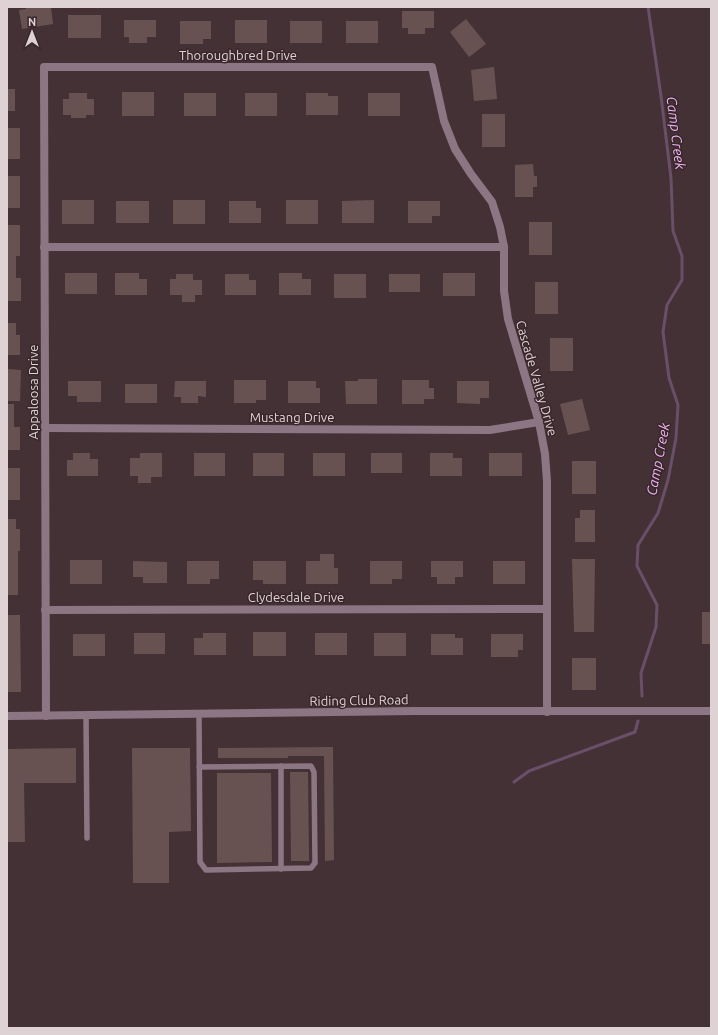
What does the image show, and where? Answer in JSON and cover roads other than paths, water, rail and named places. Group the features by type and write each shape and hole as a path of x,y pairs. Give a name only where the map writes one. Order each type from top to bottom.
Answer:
{"street":[{"name":"Thoroughbred Drive","path":"44,67 432,67"},
{"name":"Appaloosa Drive","path":"44,67 46,716"},
{"name":"Cascade Valley Drive","path":"432,67 444,121 455,150 492,202 500,227 504,247 504,291 508,319 539,422 545,454 548,481 547,712"},
{"path":"44,247 504,247"},
{"name":"Mustang Drive","path":"45,428 490,430 539,422"},
{"name":"Clydesdale Drive","path":"45,610 547,609"},
{"name":"Riding Club Road","path":"7,716 415,711 711,711"}],"lane":[{"path":"199,714 199,767 200,862 206,870 311,868 315,863 314,772 311,766 199,767"},
{"path":"86,715 87,838"},
{"path":"281,766 281,869"}],"waterway":[{"name":"Camp Creek","path":"642,696 641,673 656,627 657,605 637,566 638,545 658,513 668,480 676,438 678,405 669,378 663,332 667,305 682,280 682,256 673,231 671,178 648,7"},
{"name":"Camp Creek","path":"514,782 529,771 635,732 638,721"}]}
